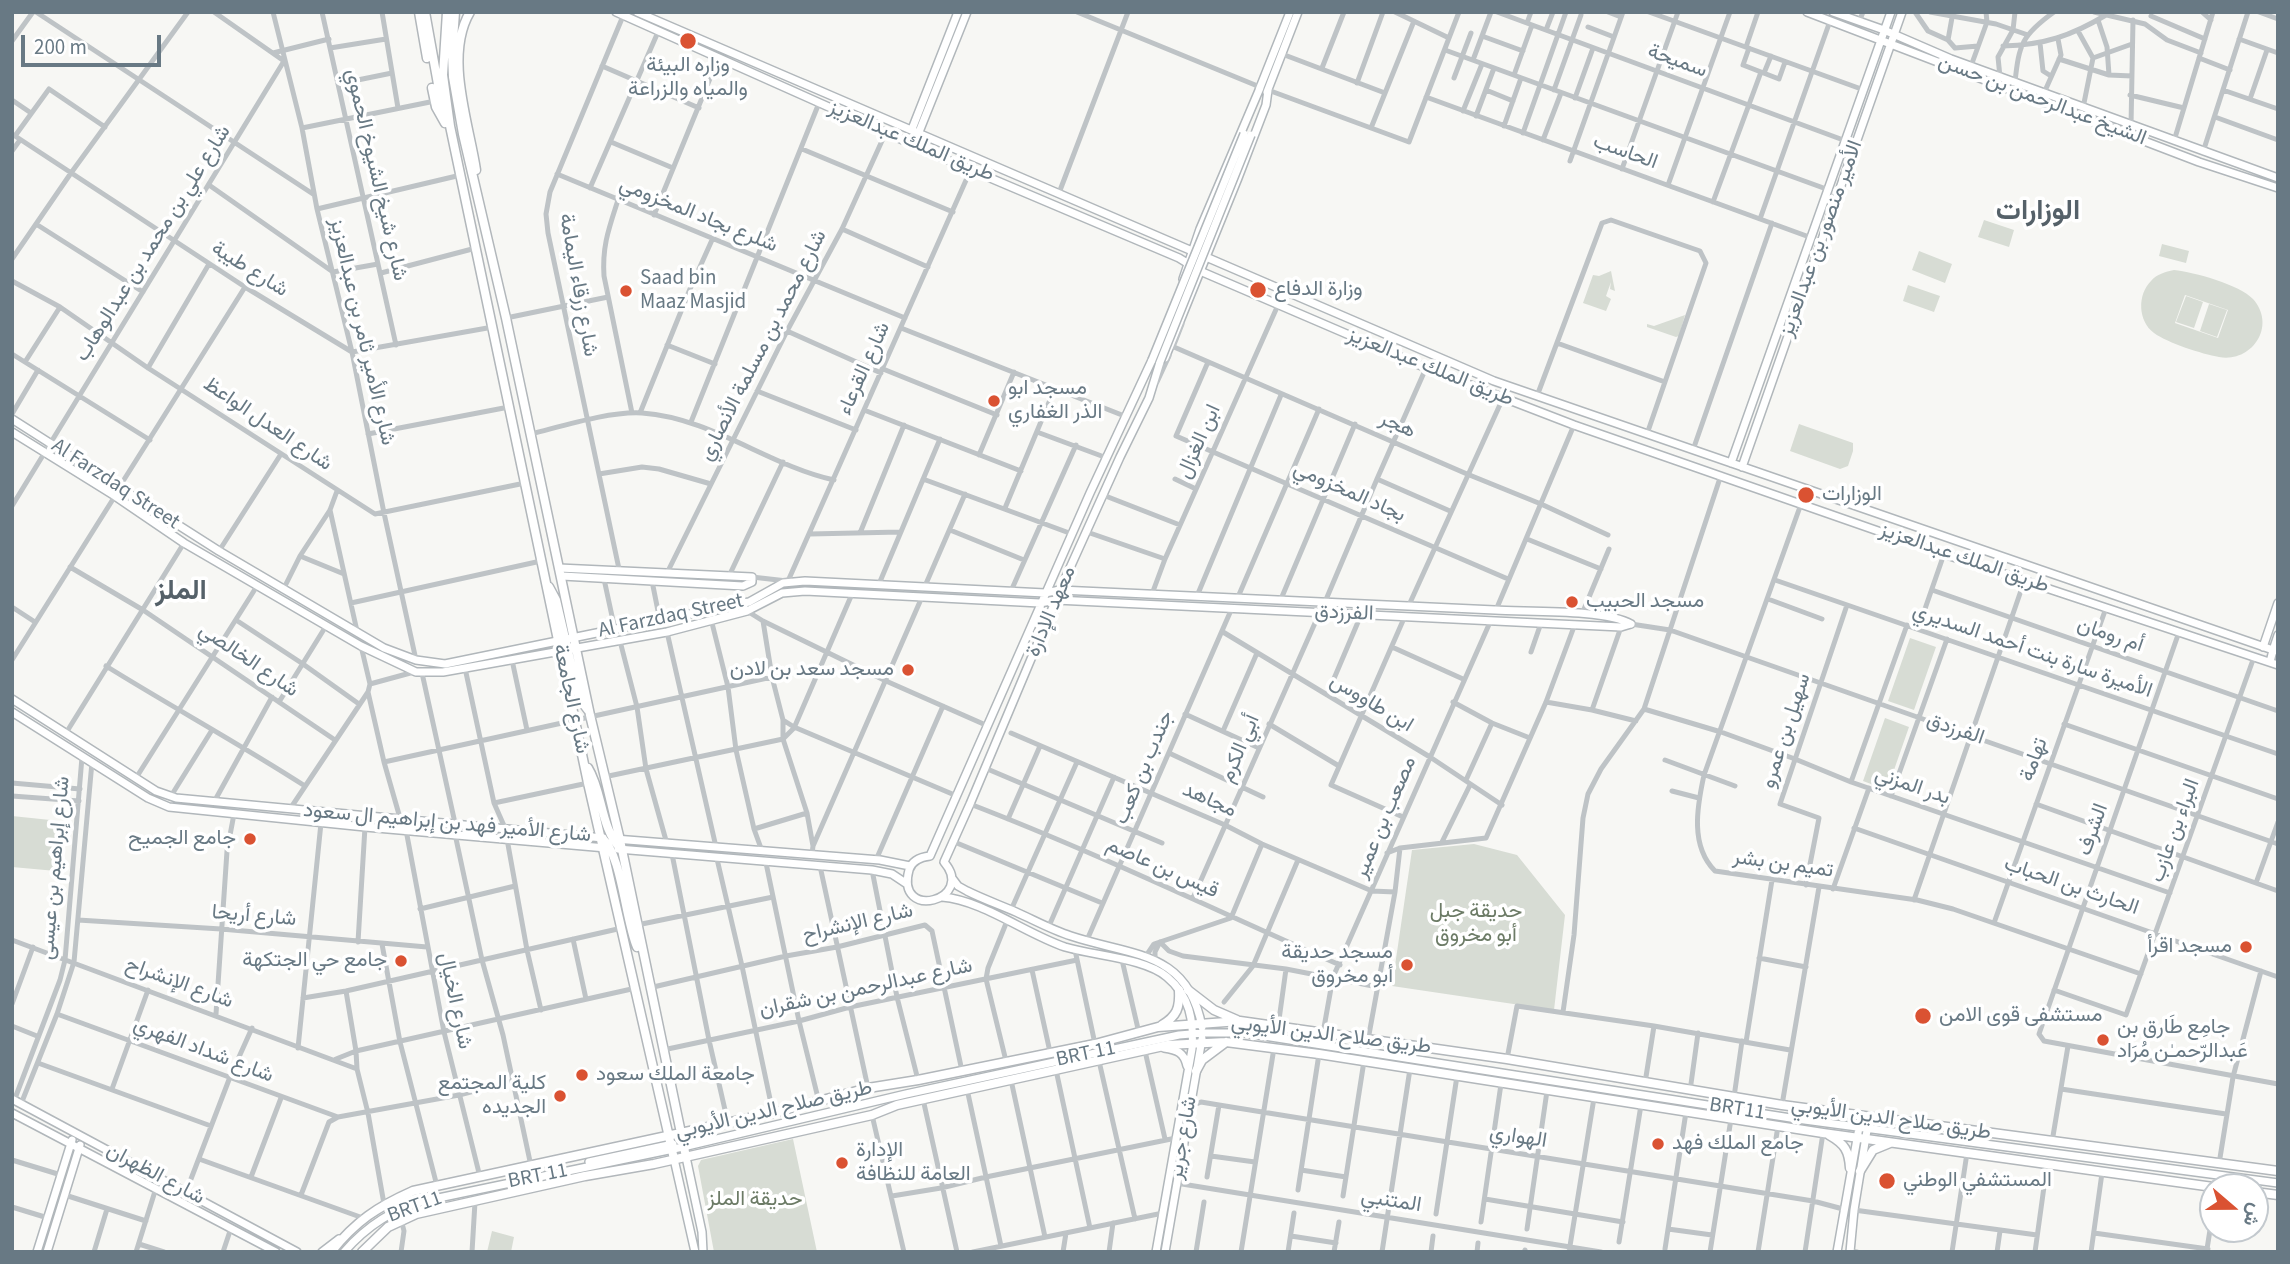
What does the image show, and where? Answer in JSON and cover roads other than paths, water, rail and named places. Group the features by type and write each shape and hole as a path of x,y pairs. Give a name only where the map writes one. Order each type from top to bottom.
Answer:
{"main road":[{"path":"419,12 436,107 455,144"},
{"path":"425,12 445,124"},
{"path":"447,12 443,75 455,144"},
{"name":"شارع الجامعة","path":"455,12 452,54 457,102 561,572 575,719 589,783 610,842 622,849 686,1157"},
{"path":"470,12 458,55 484,225"},
{"name":"طريق الملك عبدالعزيز","path":"620,14 1426,368 1574,425 1944,554 2275,663 2275,651 1494,381 637,12"},
{"path":"915,130 958,12"},
{"path":"915,130 967,12"},
{"path":"1156,361 1247,134 1290,12"},
{"path":"1127,416 1129,403 1181,285 1201,226 1263,88 1282,54 1298,12"},
{"name":"الشيخ عبدالرحمن بن حسن","path":"1807,12 2199,162 2278,188"},
{"name":"الشيخ عبدالرحمن بن حسن","path":"1833,12 1884,30 1951,59 2278,178"},
{"name":"الأمير منصور بن عبدالعزيز","path":"1731,463 1891,12"},
{"name":"الأمير منصور بن عبدالعزيز","path":"1742,467 1902,12"},
{"path":"1149,397 1207,259 1266,105 1263,88"},
{"path":"934,139 926,141 925,146 999,181"},
{"name":"شارع الجامعة","path":"455,144 541,561 590,714 604,777 622,928 695,1252"},
{"path":"2248,178 2250,168"},
{"path":"1201,226 1206,234 1215,236"},
{"path":"1181,285 1194,289"},
{"name":"معهد الإدارة","path":"951,878 950,871 943,862 1060,590 1149,397 1156,361"},
{"name":"معهد الإدارة","path":"910,866 919,858 930,856 1040,603 1127,416 1156,361"},
{"name":"Al Farzdaq Street","path":"12,417 219,551 384,648 416,660 445,664 660,621 749,601 783,583 792,582 1045,593 1060,590"},
{"name":"Al Farzdaq Street","path":"12,432 184,543 361,646 419,672 465,668 667,632 747,611 782,593 804,591 1040,603 1056,600"},
{"path":"1740,438 1751,442"},
{"path":"619,569 752,577 752,582 743,586 604,579 561,572 619,569"},
{"path":"704,575 705,584"},
{"name":"الفرزدق","path":"1060,590 1582,614 1623,619 1631,624"},
{"name":"الفرزدق","path":"1056,600 1621,628 1631,624"},
{"path":"2263,647 2278,603"},
{"path":"2275,651 2278,635"},
{"name":"شارع الأمير فهد بن إبراهيم ال سعود","path":"12,699 156,791 171,796 505,828 610,842"},
{"name":"شارع الأمير فهد بن إبراهيم ال سعود","path":"12,712 148,798 181,809 508,839 813,850 910,866"},
{"path":"584,762 598,787 630,927 643,959"},
{"path":"622,849 872,870 892,874 907,884"},
{"path":"910,866 907,884 909,890 919,899 931,901 942,897 948,891 951,878"},
{"path":"951,878 967,891 1049,926 1155,959 1177,975 1197,1033"},
{"path":"942,897 962,901 1054,943 1154,968 1214,1010 1240,1021"},
{"path":"1158,1027 1177,1013 1184,990"},
{"name":"طريق صلاح الدين الأيوبي","path":"364,1250 382,1231 401,1219 416,1214 872,1115 897,1105 1145,1051 1156,1044 1240,1021 1507,1059 1690,1091 1865,1117 2278,1171"},
{"name":"طريق صلاح الدين الأيوبي","path":"331,1252 363,1218 384,1204 413,1191 531,1166 670,1143 679,1133 773,1113 868,1088 1095,1044 1158,1027 1197,1033 1226,1042 1319,1054 1825,1134 1862,1133 1894,1142 2199,1185"},
{"name":"شارع جرير","path":"1165,1252 1189,1107 1197,1033"},
{"name":"BRT11","path":"1197,1033 1245,1033 1862,1133 2278,1183"},
{"path":"1156,1044 1180,1052 1192,1070 1226,1042"},
{"name":"BRT 11","path":"497,1185 670,1143 682,1145 1156,1044"},
{"name":"شارع جرير","path":"1156,1252 1176,1138 1192,1070"},
{"name":"شارع الظهران","path":"16,1101 297,1252"},
{"name":"شارع الظهران","path":"12,1113 276,1252"},
{"path":"1852,1251 1865,1117"},
{"path":"37,1252 74,1132"},
{"path":"1837,1252 1850,1168 1862,1133"},
{"path":"1825,1134 1847,1149 1850,1168"},
{"path":"47,1252 83,1137"},
{"path":"1860,1171 1873,1150 1894,1142"},
{"path":"686,1157 705,1252"},
{"name":"BRT11","path":"344,1252 371,1225 396,1210 497,1185"},
{"path":"321,1252 347,1232"},
{"path":"686,1252 691,1236"}],"street":[{"path":"12,259 188,12"},
{"path":"214,12 284,61"},
{"name":"شارع الأمير ثامر بن عبدالعزيز","path":"272,12 302,128 313,194 352,352 416,660"},
{"name":"شارع شيخ الشيوخ الحموي","path":"323,12 396,345"},
{"path":"382,12 398,108"},
{"path":"1077,12 1263,88 1409,142 1459,12"},
{"path":"1059,193 1128,12"},
{"path":"1322,68 1345,12"},
{"path":"1357,83 1383,12"},
{"path":"1395,12 1449,37"},
{"path":"1473,60 1492,12"},
{"path":"1514,75 1523,51 1531,12"},
{"path":"1546,30 1553,12"},
{"path":"1523,133 1566,12"},
{"path":"1570,161 1622,15 1608,12"},
{"path":"1649,12 1864,90"},
{"path":"1622,169 1678,12"},
{"path":"1668,185 1730,12"},
{"path":"1759,12 1743,65 1779,79 1785,62"},
{"path":"1859,22 1863,12"},
{"path":"1915,12 1928,31 1948,40 1955,48"},
{"path":"1930,12 1953,14 2028,35"},
{"path":"1971,66 1987,22 1986,12"},
{"path":"2000,77 1998,57 2013,30 2015,12"},
{"path":"2015,82 2021,46 2030,30 2054,12"},
{"path":"2094,12 2145,24 2167,40 2230,70"},
{"path":"2202,12 2211,20"},
{"path":"2174,141 2213,12"},
{"path":"2203,152 2248,12"},
{"path":"2259,12 2278,19"},
{"path":"12,41 39,13 313,194"},
{"name":"سميحة","path":"1499,13 1512,15 1558,35 1846,141"},
{"name":"شارع زرقاء اليمامة","path":"619,569 545,214 557,174 602,66 620,14"},
{"path":"1948,40 1953,14"},
{"path":"2145,24 2150,20 2151,14 2205,39"},
{"path":"1544,140 1581,15"},
{"path":"2003,46 2021,46 2058,39 2106,15"},
{"path":"2098,20 2107,53 2109,75"},
{"path":"2131,125 2133,20"},
{"path":"1371,128 1414,21"},
{"path":"1760,219 1830,21"},
{"path":"1588,27 1614,37"},
{"path":"2078,31 2093,58 2083,108"},
{"path":"590,188 658,32"},
{"path":"1454,78 1471,33"},
{"path":"1482,36 1523,51"},
{"path":"273,53 329,39"},
{"path":"330,48 386,39"},
{"path":"2044,93 2061,55 2058,39"},
{"path":"2239,39 2277,52"},
{"path":"2040,43 2043,71 2051,76"},
{"path":"2093,58 2132,44"},
{"path":"1955,48 1978,46"},
{"path":"1575,98 1593,48"},
{"path":"1951,59 1955,48"},
{"path":"1445,50 1829,190"},
{"path":"2250,99 2267,50"},
{"path":"1282,54 1385,93"},
{"path":"1713,202 1748,105 1771,56"},
{"path":"654,215 718,59"},
{"path":"2059,60 2109,75 2132,76"},
{"name":"شارع علي بن محمد بن عبدالوهاب","path":"12,506 284,61"},
{"path":"1463,111 1482,64"},
{"path":"602,66 699,108"},
{"path":"1476,116 1494,68"},
{"path":"338,84 393,73"},
{"path":"1504,126 1521,78"},
{"path":"12,151 16,137 49,89 105,127"},
{"path":"1486,90 1513,101"},
{"path":"2223,90 2278,109"},
{"path":"2130,94 2184,107"},
{"name":"الحاسب","path":"1426,97 1812,238"},
{"path":"12,100 31,113"},
{"path":"302,128 435,101"},
{"path":"691,422 820,103"},
{"path":"2215,117 2278,140"},
{"name":"شارع محمد بن مسلمة الأنصاري","path":"667,573 787,331 842,229 886,132"},
{"name":"شارع طيبة","path":"16,137 245,288 352,352"},
{"path":"611,142 673,168"},
{"path":"1207,259 1251,144"},
{"path":"802,149 953,212"},
{"name":"شارع القرعاء","path":"792,582 810,534 971,169"},
{"name":"شلرع بجاد المخزومي","path":"557,174 905,318"},
{"path":"317,209 461,175"},
{"path":"209,185 333,272 378,264"},
{"path":"618,200 605,237 604,276 632,413"},
{"path":"1537,396 1602,223 1611,220 1700,251 1706,262 1647,434"},
{"path":"1693,450 1772,223"},
{"path":"36,224 143,292"},
{"path":"842,229 928,267"},
{"path":"640,413 712,240"},
{"path":"381,273 476,248"},
{"path":"148,368 209,264"},
{"path":"1149,397 1174,347 1201,271"},
{"name":"شارع العدل الواعظ","path":"12,281 60,307 148,368 337,491 375,514 384,513"},
{"path":"120,486 245,288"},
{"path":"506,318 608,297"},
{"name":"ابن الغزال","path":"1152,594 1180,524 1278,304"},
{"path":"25,362 60,307"},
{"path":"352,352 493,327"},
{"path":"901,328 1127,416"},
{"path":"787,331 997,415"},
{"path":"1557,343 1665,382"},
{"path":"667,345 715,364"},
{"name":"هجر","path":"1174,347 1608,535"},
{"path":"12,354 150,440"},
{"name":"بجاد المخزومي","path":"1208,362 1176,436 1508,579"},
{"path":"1325,602 1426,368"},
{"path":"12,417 38,370"},
{"path":"979,455 1014,372"},
{"path":"1006,508 1055,388"},
{"path":"757,391 856,429"},
{"path":"1197,596 1281,395"},
{"path":"1409,605 1503,398"},
{"path":"368,434 509,407"},
{"path":"1238,597 1319,409"},
{"path":"864,410 1021,471"},
{"path":"531,434 587,420 632,413 671,416 834,480"},
{"path":"1281,599 1355,424"},
{"path":"860,533 904,425"},
{"path":"1496,610 1574,425"},
{"path":"1037,432 1107,458"},
{"path":"879,584 940,439"},
{"path":"1011,591 1076,445"},
{"path":"219,551 281,454"},
{"path":"729,576 783,462"},
{"path":"599,474 642,467 659,469 711,484"},
{"path":"1563,1012 1574,934 1583,818 1588,794 1601,769 1644,709 1721,475"},
{"path":"923,479 1072,534"},
{"path":"1175,479 1196,489"},
{"path":"1377,479 1450,511"},
{"path":"384,513 525,483"},
{"path":"284,590 300,556 330,509 337,491"},
{"path":"925,586 965,495"},
{"path":"1103,495 1180,524"},
{"path":"12,660 114,496"},
{"name":"تميم بن بشر","path":"1801,503 1704,775 1697,828 1704,860 1715,872 1914,900 1953,909 2141,974"},
{"path":"330,509 357,631"},
{"path":"950,530 1024,560"},
{"path":"810,534 900,532"},
{"path":"1087,532 1165,559"},
{"path":"1527,539 1601,569"},
{"path":"66,733 184,543"},
{"path":"1582,614 1609,549"},
{"path":"1918,629 1944,554"},
{"path":"300,556 344,574"},
{"path":"351,603 541,561"},
{"name":"شارع الخالصي","path":"70,567 212,655 335,740"},
{"path":"752,577 792,582"},
{"path":"604,579 615,630"},
{"path":"1914,900 2025,579"},
{"name":"الأميرة سارة بنت أحمد السديري","path":"1775,580 2278,754"},
{"path":"652,581 660,621"},
{"path":"136,778 257,586"},
{"name":"أم رومان","path":"1932,590 2278,711"},
{"path":"604,777 783,739 794,727 852,594"},
{"path":"813,850 922,597"},
{"path":"1768,599 1822,619"},
{"name":"سهيل بن عمرو","path":"1806,885 1819,818 1780,804 1847,605"},
{"path":"12,607 35,622"},
{"name":"تهامة","path":"1994,923 2106,607"},
{"name":"جندب بن كعب","path":"1087,940 1232,608"},
{"path":"747,611 886,681 988,726"},
{"name":"أبي الكرم","path":"1193,898 1319,614"},
{"path":"1327,695 1361,615"},
{"path":"1403,817 1331,785 1405,616"},
{"path":"236,620 359,704"},
{"path":"711,620 728,687 736,750 754,829 762,850"},
{"name":"مصعب بن عمير","path":"1323,1033 1333,978 1490,620"},
{"path":"763,621 772,677 783,720 783,739 807,813 813,850"},
{"path":"1531,652 1541,623"},
{"path":"1387,853 1400,848 1486,838 1546,702 1576,624"},
{"name":"الفرزدق","path":"1631,624 1670,630 2278,844"},
{"path":"1851,782 1907,625"},
{"path":"279,702 326,626"},
{"path":"1592,710 1621,628"},
{"path":"667,632 716,847"},
{"name":"ابن طاووس","path":"1223,632 1430,757 1502,805"},
{"name":"الشرف","path":"2068,1046 2044,1041 2039,1034 2179,632"},
{"path":"1891,796 1947,639"},
{"path":"620,641 637,707 646,769 667,844"},
{"path":"290,809 368,692 370,684 361,646"},
{"path":"1392,647 1463,679"},
{"path":"1223,731 1257,653"},
{"name":"البراء بن عازب","path":"2054,990 2126,1015 2254,657"},
{"path":"512,660 527,730"},
{"path":"106,666 305,786"},
{"path":"465,668 494,803 505,828"},
{"path":"370,684 419,672 455,823"},
{"path":"384,762 590,714 637,707 681,695 772,677"},
{"path":"368,692 400,818"},
{"path":"214,802 272,697"},
{"path":"1453,702 1492,723 1530,738"},
{"path":"1546,702 1636,721"},
{"path":"876,860 943,706"},
{"name":"بدر المزني","path":"1644,709 1721,732 1851,782 2170,894"},
{"path":"1185,714 1258,748"},
{"path":"783,720 957,796"},
{"path":"999,737 1010,733 1005,720"},
{"path":"1443,842 1492,723"},
{"path":"1269,724 1339,766"},
{"path":"2064,724 2278,799"},
{"path":"171,796 212,730"},
{"name":"مجاهد","path":"1010,733 1372,891 1395,892"},
{"path":"1008,819 1040,746"},
{"path":"1169,753 1263,797"},
{"name":"شارع إبراهيم بن عيسى","path":"16,1101 65,960 82,757"},
{"path":"1665,760 1735,786"},
{"path":"16,1101 38,1063 74,962 92,762"},
{"path":"1011,910 1077,762"},
{"path":"985,768 1161,843"},
{"path":"1049,926 1114,777"},
{"path":"12,783 80,789"},
{"path":"494,803 589,783"},
{"path":"1833,889 1868,788"},
{"path":"1672,791 1699,798"},
{"path":"12,796 79,801"},
{"name":"قيس بن عاصم","path":"970,804 1193,898 1231,918 1340,965"},
{"path":"2036,804 2278,891"},
{"path":"754,829 807,813"},
{"path":"216,1014 227,851 234,814"},
{"path":"2256,883 2278,822"},
{"path":"298,1048 321,823"},
{"path":"358,942 365,827"},
{"name":"الحارث بن الحباب","path":"1854,828 2278,976"},
{"name":"شارع الخيال","path":"406,830 444,1032 480,1177"},
{"path":"454,834 482,960 503,1035 531,1166"},
{"path":"508,839 527,950 541,1010"},
{"path":"952,841 1102,903"},
{"path":"1146,956 1152,945 1231,918 1262,844"},
{"path":"1368,1040 1395,892 1400,848"},
{"path":"672,854 728,1123"},
{"path":"717,859 773,1113"},
{"path":"1224,1002 1253,965 1298,860"},
{"path":"766,863 819,1102"},
{"path":"820,866 868,1088"},
{"path":"872,870 897,997 918,1080"},
{"path":"1734,1098 1772,880"},
{"path":"420,909 515,887"},
{"path":"1782,1105 1819,887"},
{"path":"637,925 773,897"},
{"name":"شارع أريحا","path":"78,920 427,947"},
{"path":"1006,1061 986,979 1007,921"},
{"name":"شارع الإنشراح","path":"649,988 886,936 923,925 929,927 961,1071"},
{"path":"303,998 346,992 622,928"},
{"path":"573,939 586,999"},
{"name":"شارع الإنشراح","path":"12,940 216,1014 357,1069"},
{"path":"1155,959 1160,942"},
{"path":"1160,942 1169,951 1183,956 1286,969 1378,987"},
{"path":"382,944 400,1042 437,1186"},
{"path":"12,1004 33,947"},
{"path":"1075,950 1095,1044"},
{"path":"1759,958 1806,967"},
{"name":"شارع عبدالرحمن بن شقران","path":"662,1050 799,1021 850,1007 1077,960"},
{"path":"1122,960 1139,1033"},
{"path":"1278,1027 1286,969"},
{"path":"1032,971 1050,1052"},
{"path":"2218,1164 2233,1077 2261,971"},
{"path":"335,1059 356,1051 636,988"},
{"path":"112,1089 148,990"},
{"path":"346,992 357,1069 368,1113 384,1204"},
{"path":"1507,1059 1517,1006 1699,1033 1790,1050"},
{"name":"شارع شداد الفهري","path":"57,1014 338,1117"},
{"path":"12,1026 37,1036"},
{"path":"1645,1083 1654,1026"},
{"path":"186,1192 230,1077 252,1028"},
{"path":"1690,1091 1699,1033"},
{"path":"2052,1142 2068,1046 2278,1084"},
{"path":"1241,1252 1274,1048"},
{"path":"1145,1051 1165,1139"},
{"path":"1298,1190 1319,1054"},
{"path":"1099,1061 1135,1219"},
{"path":"1343,1196 1364,1061"},
{"path":"38,1063 211,1126"},
{"path":"1382,1252 1410,1069"},
{"path":"1056,1070 1090,1228"},
{"path":"1436,1214 1457,1076"},
{"path":"1011,1080 1045,1237"},
{"name":"شارع شداد الفهري","path":"301,1195 329,1122 338,1117 459,1095 513,1081"},
{"path":"1481,1222 1501,1084"},
{"path":"2061,1088 2226,1114"},
{"path":"967,1089 1001,1246"},
{"path":"1527,1229 1547,1091"},
{"path":"251,1177 281,1098"},
{"path":"1570,1249 1594,1098"},
{"path":"923,1099 957,1252"},
{"name":"الهواري","path":"1189,1107 1198,1102 1310,1119 1813,1201 1843,1209"},
{"path":"1208,1177 1219,1105"},
{"path":"1619,1242 1641,1105"},
{"path":"1665,1249 1686,1112"},
{"path":"872,1115 904,1252"},
{"path":"1710,1252 1731,1119"},
{"path":"1758,1252 1778,1126"},
{"path":"1805,1252 1825,1134"},
{"path":"892,1196 1176,1138"},
{"path":"1952,1252 1967,1153"},
{"path":"1211,1156 1255,1162"},
{"path":"199,1159 363,1218"},
{"path":"12,1160 61,1175"},
{"path":"2035,1252 2047,1165"},
{"path":"1301,1170 1346,1177"},
{"path":"2091,1252 2102,1172"},
{"name":"المتنبي","path":"1176,1183 1601,1252"},
{"path":"136,1252 156,1188"},
{"path":"65,1195 146,1221"},
{"path":"1485,1199 1623,1222"},
{"path":"472,1252 475,1202"},
{"path":"1196,1252 1204,1202"},
{"path":"12,1207 48,1218"},
{"path":"94,1252 107,1209"},
{"path":"1854,1210 2037,1235"},
{"path":"973,1252 1163,1213"},
{"path":"1288,1252 1294,1213"},
{"path":"401,1219 404,1231 401,1252"},
{"path":"1109,1252 1113,1223"},
{"path":"1334,1252 1339,1223"},
{"path":"223,1252 231,1227"},
{"path":"1668,1229 1712,1236"},
{"path":"1997,1252 2000,1231"},
{"path":"1063,1252 1066,1233"},
{"path":"2094,1233 2207,1250"},
{"path":"1291,1236 1336,1243"},
{"path":"1431,1252 1433,1236"},
{"path":"1017,1252 1019,1242"},
{"path":"2159,1252 2161,1242"},
{"path":"1477,1252 1478,1243"},
{"path":"139,1244 164,1252"}],"place":[{"name":"وزاره البيئة والمياه والزراعة","path":"688,41"},
{"name":"وزارة الدفاع","path":"1258,290"},
{"name":"Saad bin Maaz Masjid","path":"626,291"},
{"name":"مسجد ابو الذر الغفاري","path":"994,401"},
{"name":"الوزارات","path":"1806,495"},
{"name":"مسجد الحبيب","path":"1572,602"},
{"name":"مسجد سعد بن لادن","path":"908,670"},
{"name":"جامع الجميح","path":"250,839"},
{"name":"مسجد اقرأ","path":"2246,947"},
{"name":"جامع حي الجتكهة","path":"401,961"},
{"name":"مسجد حديقة أبو مخروق","path":"1407,965"},
{"name":"مستشفى قوى الامن","path":"1923,1016"},
{"name":"جامِع طَارق بن عَبدالرّحمـٰن مُرَاد","path":"2103,1040"},
{"name":"جامعة الملك سعود","path":"582,1075"},
{"name":"كلية المجتمع الجديده","path":"560,1096"},
{"name":"جامع الملك فهد","path":"1658,1144"},
{"name":"الإدارة العامة للنظافة","path":"842,1163"},
{"name":"المستشفي الوطني","path":"1887,1181"}],"district":[{"name":"الوزارات","path":"2038,213"},
{"name":"الملز","path":"181,593"}],"park label":[{"name":"حديقة جبل أبو مخروق","path":"1476,924"},
{"name":"حديقة الملز","path":"755,1200"}]}
